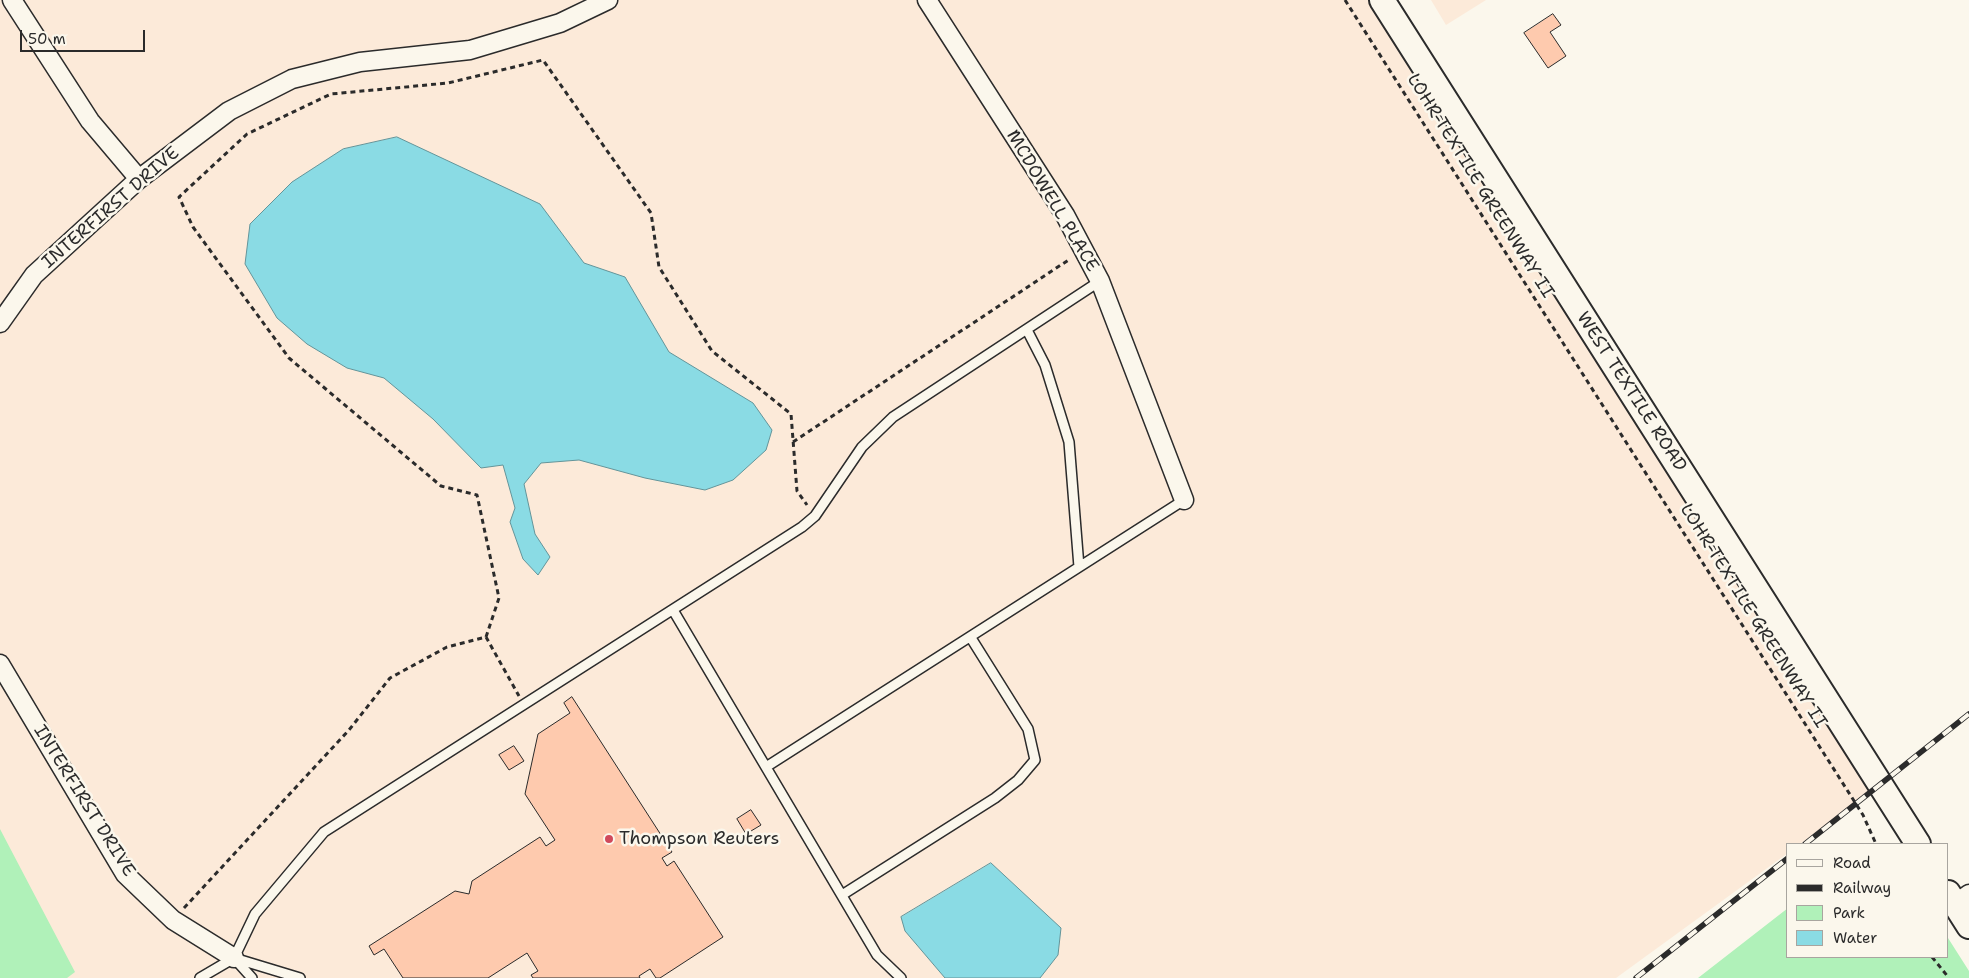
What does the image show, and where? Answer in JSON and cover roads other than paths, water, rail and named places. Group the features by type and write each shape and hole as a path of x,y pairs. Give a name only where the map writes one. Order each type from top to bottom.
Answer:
{"main road":[{"name":"WEST TEXTILE ROAD","path":"1382,0 1917,843"},
{"path":"1957,897 1969,926"}],"street":[{"path":"12,0 90,121 139,179"},
{"name":"INTERFIRST DRIVE","path":"0,324 34,275 139,179 229,111 292,79 360,62 470,50 560,24 608,0"},
{"name":"MCDOWELL PLACE","path":"926,0 1065,214 1100,281 1184,500"},
{"name":"INTERFIRST DRIVE","path":"0,664 125,874 173,920 234,958"}],"lane":[{"path":"200,978 234,958 255,914 324,832 802,527 816,516 862,447 893,417 1100,281"},
{"path":"1028,330 1045,364 1069,442 1079,567"},
{"path":"766,767 971,638 1184,500"},
{"path":"673,610 878,955 900,978"},
{"path":"842,895 995,798 1018,780 1035,760 1028,729 971,638"},
{"path":"234,958 252,978"},
{"path":"234,958 300,978"}],"water":[{"path":"397,137 540,204 584,263 625,277 669,352 753,403 772,430 766,450 733,480 705,490 645,478 579,460 541,463 524,484 535,534 550,557 538,575 523,559 510,522 515,508 503,465 481,468 433,419 384,378 347,368 307,344 277,318 245,264 250,224 292,182 343,149"},
{"path":"991,863 1061,928 1058,955 1040,978 945,978 905,931 901,917"}],"railway":[{"path":"1806,843 1969,714"},
{"path":"1636,978 1786,860"}],"place":[{"name":"Thompson Reuters","path":"609,839"}]}
